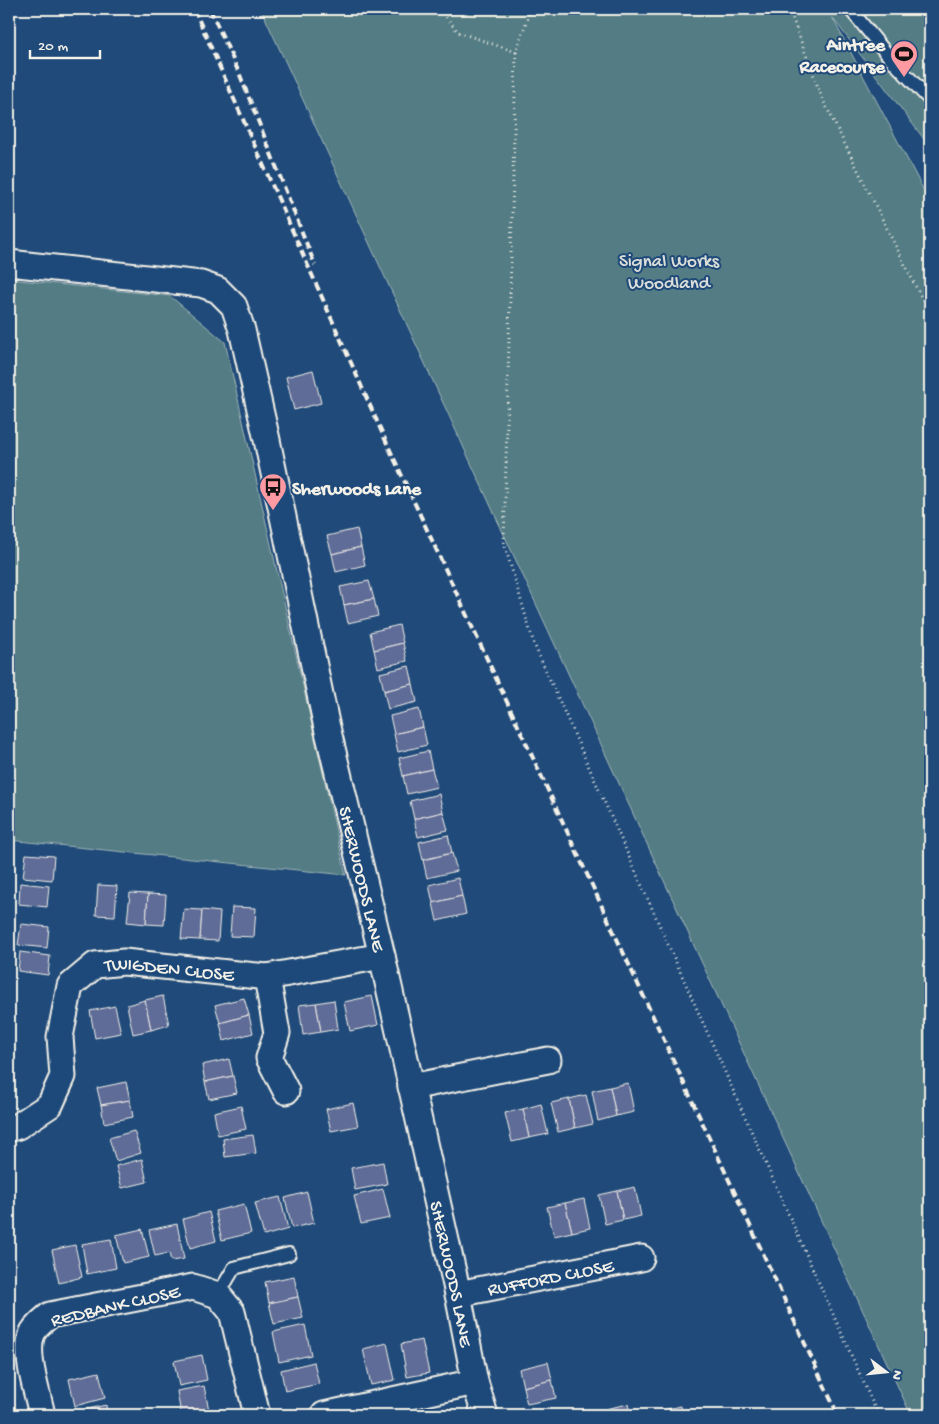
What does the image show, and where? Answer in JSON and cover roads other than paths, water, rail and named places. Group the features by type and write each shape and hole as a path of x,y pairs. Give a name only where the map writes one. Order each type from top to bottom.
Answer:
{"street":[{"name":"SHERWOODS LANE","path":"9,263 201,284 218,290 234,306 242,330 267,440 326,723 382,956 458,1294 475,1382 485,1415"},
{"name":"TWIGDEN CLOSE","path":"9,1129 18,1126 50,1105 63,1076 60,1036 70,986 95,965 124,962 267,977 382,956"},
{"path":"267,977 277,1033 269,1058 286,1091"},
{"path":"411,1087 548,1060"},
{"name":"RUFFORD CLOSE","path":"458,1294 641,1258"},
{"name":"REDBANK CLOSE","path":"42,1415 32,1372 30,1349 32,1333 42,1321 50,1316 193,1287 218,1295"},
{"path":"218,1295 232,1312 257,1415"},
{"path":"324,1415 475,1382"}],"lane":[{"path":"850,9 891,60 930,100"},
{"path":"218,1295 234,1268 289,1254"}],"railway":[{"path":"194,9 384,437 838,1415"},
{"path":"210,9 240,75 315,265"}],"place":[{"name":"Aintree Racecourse","path":"904,78"},
{"name":"Sherwoods Lane","path":"273,511"}],"park label":[{"name":"Signal Works Woodland","path":"669,270"}]}
